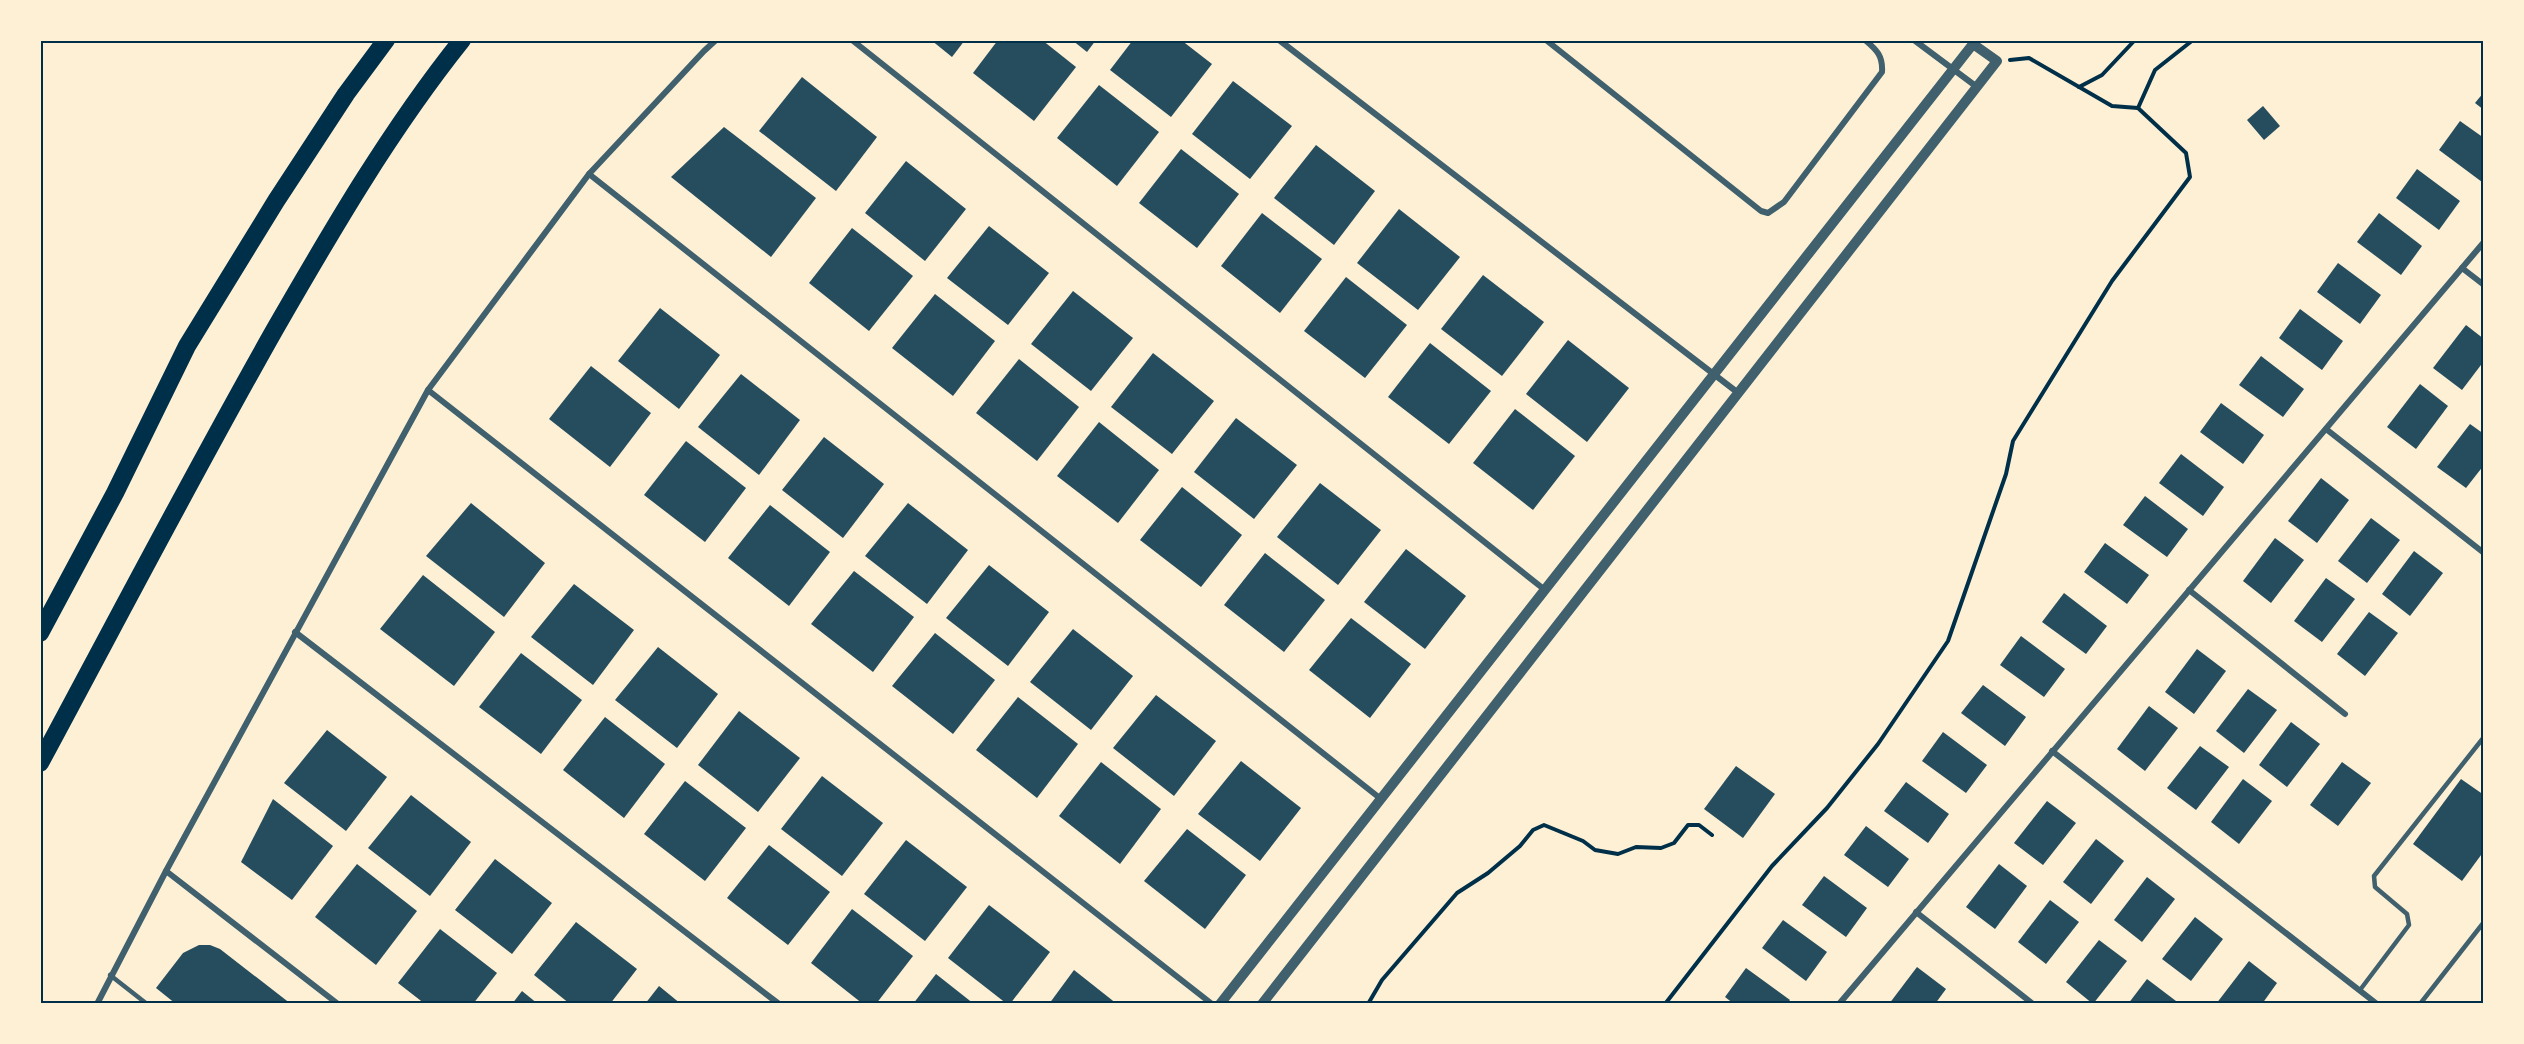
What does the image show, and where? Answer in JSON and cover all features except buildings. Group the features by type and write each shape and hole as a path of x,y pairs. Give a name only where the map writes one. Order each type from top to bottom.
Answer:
{"highway":[{"path":"40,633 115,493 187,346 346,94 386,40"},
{"path":"40,763 234,402 327,238 358,187 462,40"}],"street":[{"path":"97,1004 110,975 166,871 428,390 589,174 716,40"},
{"path":"852,40 1545,590"},
{"path":"1279,40 1737,392"},
{"path":"1546,40 1761,211 1768,213 1784,202 1882,72 1883,60 1878,51 1865,40"},
{"path":"1914,40 1978,87"},
{"path":"1220,1004 1954,69 1971,42 1997,61 1262,1004"},
{"path":"589,174 1381,799"},
{"path":"1839,1004 2484,242"},
{"path":"2462,268 2484,285"},
{"path":"428,390 1212,1004"},
{"path":"2326,429 2484,553"},
{"path":"2189,590 2345,714"},
{"path":"295,632 779,1004"},
{"path":"2052,751 2377,1004"},
{"path":"166,871 338,1004"},
{"path":"1916,912 2033,1004"}],"lane":[{"path":"2360,990 2409,925 2404,910 2375,887 2374,876 2484,737"},
{"path":"2420,1004 2484,922"},
{"path":"110,975 147,1004"}],"path":[{"path":"2079,87 2102,75 2135,40"},
{"path":"2138,108 2156,70 2193,40"},
{"path":"1665,1004 1772,866 1827,808 1878,744 1948,641 2006,474 2013,441 2112,281 2190,177 2186,153 2138,108 2112,106 2029,58 1997,61"},
{"path":"1368,1004 1382,980 1457,893 1488,873 1520,846 1533,830 1544,825 1583,841 1595,850 1618,854 1636,847 1661,848 1674,843 1688,825 1699,825 1712,835"}]}
